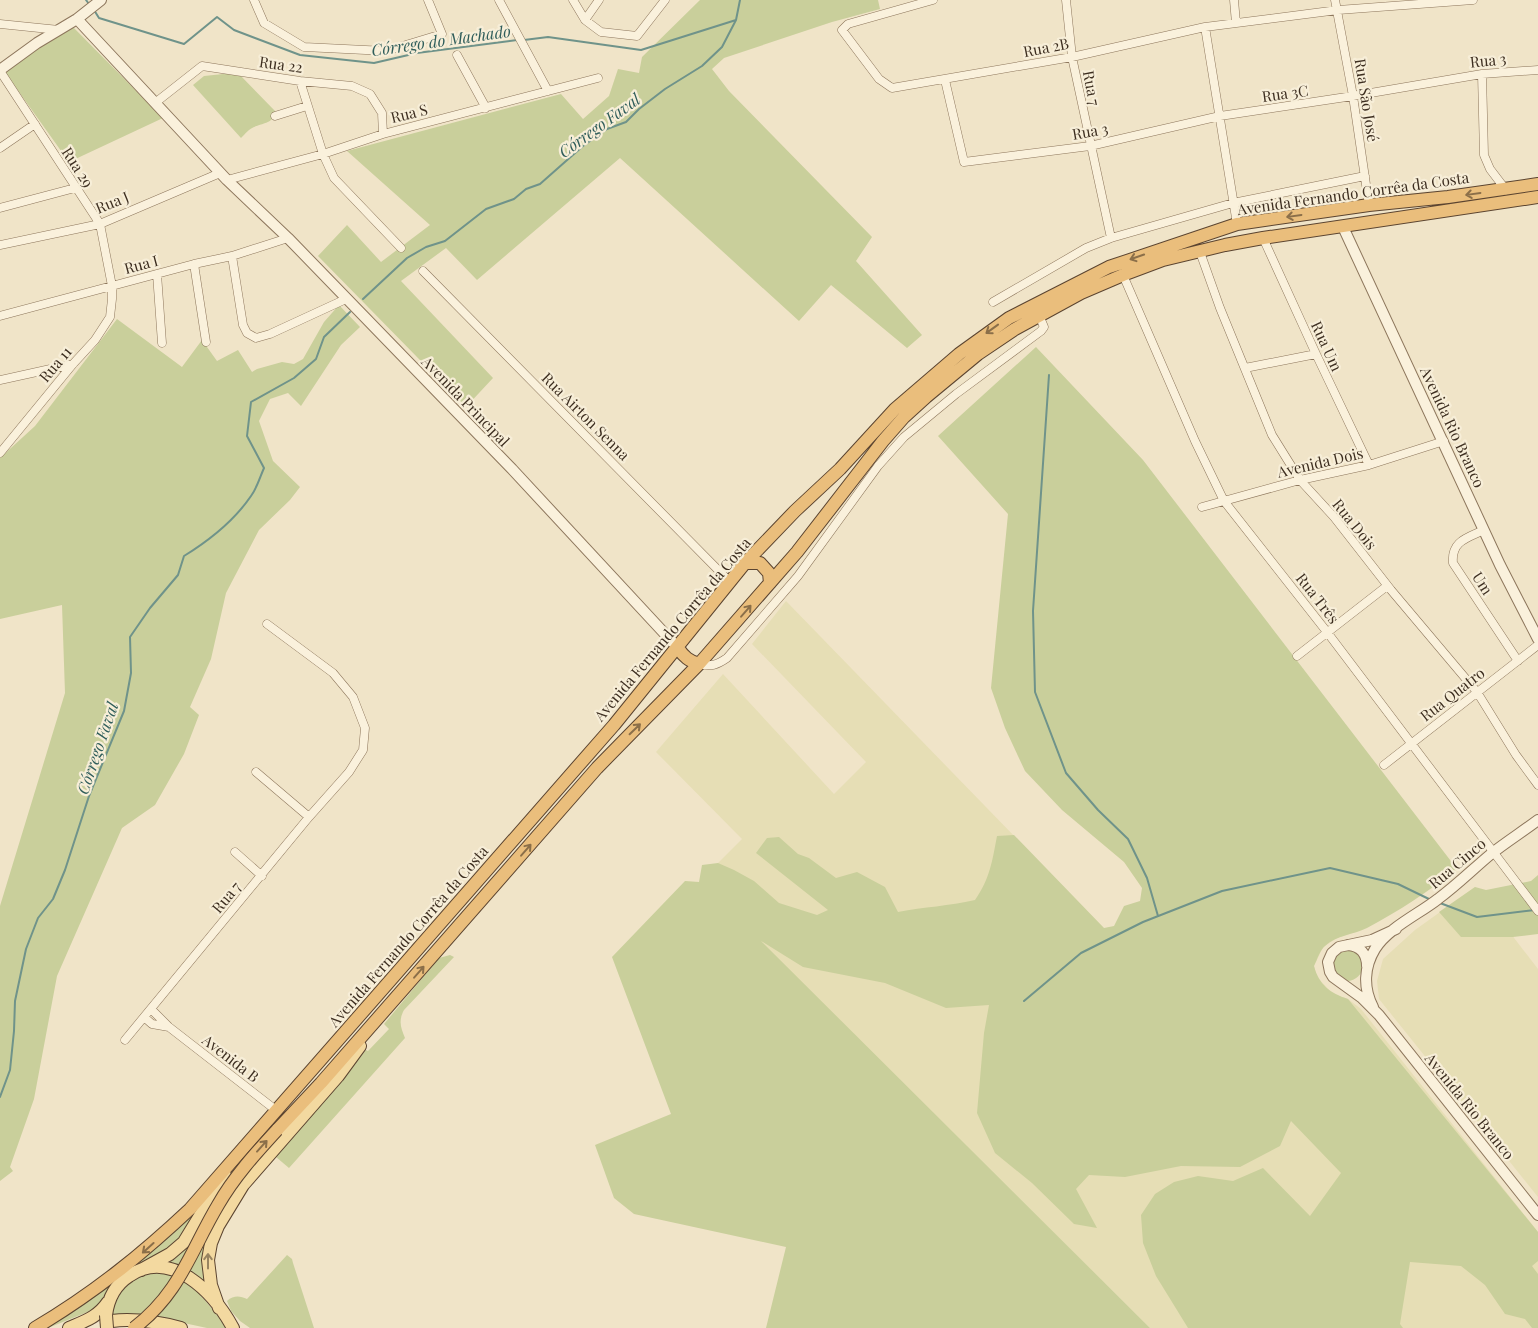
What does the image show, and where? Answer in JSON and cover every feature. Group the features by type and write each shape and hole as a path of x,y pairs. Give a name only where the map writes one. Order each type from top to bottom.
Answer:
{"highway":[{"name":"Avenida Fernando Corrêa da Costa","path":"272,1126 277,1111 614,725 745,563 795,511 840,469 895,409 959,354 1009,318 1109,267 1237,224 1369,205 1506,190 1538,184"},
{"name":"Avenida Fernando Corrêa da Costa","path":"35,1328 84,1298 143,1253 190,1209 272,1126 321,1083 597,768 699,664 798,552 882,441 904,417 978,354 1015,329 1081,293 1163,260 1263,238 1538,197"},
{"path":"745,563 760,563 769,573 770,583"},
{"path":"678,648 690,662 699,664"},
{"path":"133,1328 152,1313 170,1293 231,1184 272,1126"}],"main road":[{"name":"Avenida Fernando Corrêa da Costa","path":"222,1310 211,1285 208,1260 210,1243 222,1216 263,1160 338,1076 386,1009"},
{"path":"69,1328 96,1316 125,1279 170,1254 184,1242 223,1178 272,1126"},
{"path":"141,1270 159,1267 171,1268 182,1272 197,1284 240,1328"},
{"path":"113,1293 108,1304 104,1323 124,1320 150,1321 181,1328"},
{"path":"222,1310 233,1328"},
{"path":"124,1328 133,1328"}],"street":[{"path":"254,0 264,23 304,46 386,52 442,34 428,0"},
{"path":"499,0 548,91"},
{"path":"573,0 585,20 601,32 637,36 665,0"},
{"path":"585,20 599,0"},
{"name":"Rua 2B","path":"933,0 848,24 842,30 879,79 892,88 1072,57 1205,27 1373,4 1473,0"},
{"name":"Rua 7","path":"1066,0 1072,57 1110,238"},
{"path":"1234,0 1236,23"},
{"name":"Rua São José","path":"1335,0 1353,96 1369,205"},
{"path":"0,71 58,30 79,18 99,2"},
{"name":"Avenida Principal","path":"79,18 223,176 288,238 512,469 678,648"},
{"path":"0,24 58,30"},
{"path":"1205,27 1237,224"},
{"path":"457,54 486,108"},
{"name":"Rua 22","path":"156,103 202,66 300,82 352,86 370,94 382,113 383,134"},
{"name":"Rua 3","path":"1353,96 1482,74 1538,70"},
{"name":"Rua 29","path":"0,71 100,224 112,286"},
{"path":"1482,74 1484,155 1490,169 1506,190"},
{"name":"Rua S","path":"223,176 323,154 383,134 598,78"},
{"name":"Rua 3","path":"945,80 964,162 1090,146 1220,116"},
{"path":"300,82 323,154 334,178 401,248"},
{"name":"Rua 3C","path":"1220,116 1353,96"},
{"path":"275,116 307,106"},
{"path":"0,148 35,124"},
{"name":"Rua J","path":"0,245 100,224 223,176"},
{"path":"993,302 1086,248 1110,238 1233,202 1365,176"},
{"path":"0,208 75,188"},
{"name":"Avenida Rio Branco","path":"1343,227 1484,530 1538,639"},
{"name":"Rua I","path":"0,316 194,264 232,256 288,238"},
{"name":"Rua Um","path":"1263,238 1369,465"},
{"name":"Rua Dois","path":"1200,252 1220,308 1272,435 1300,480 1334,517 1387,586 1477,692 1516,755 1538,786"},
{"path":"232,256 243,325 247,333 256,338 270,334 346,299"},
{"path":"194,264 206,342"},
{"name":"Rua Airton Senna","path":"423,271 729,581"},
{"path":"157,274 162,343"},
{"name":"Rua Três","path":"1123,275 1195,441 1224,501 1327,632 1538,911"},
{"name":"Rua 11","path":"0,453 4,445 95,340 110,317 112,286"},
{"path":"699,664 709,666 727,658 798,576 878,466 904,437 956,394 1041,331 1044,327 1039,315"},
{"path":"1245,368 1316,354"},
{"path":"0,380 73,364"},
{"name":"Avenida Dois","path":"1202,507 1300,480 1369,465 1444,441"},
{"path":"826,515 837,524"},
{"name":"Um","path":"1484,530 1456,544 1452,553 1453,563 1518,661"},
{"path":"1297,656 1387,586"},
{"name":"Rua 7","path":"125,1040 309,817 349,772 363,750 364,728 353,697 334,673 267,624"},
{"name":"Rua Quatro","path":"1384,764 1538,646"},
{"path":"256,772 309,817"},
{"name":"Rua Cinco","path":"1396,929 1435,902 1493,853 1538,820"},
{"path":"235,852 262,876"},
{"path":"1379,1015 1362,998 1333,977 1328,962 1332,953 1342,946 1372,940 1396,929"},
{"path":"1342,983 1348,984 1357,981 1367,969 1377,946 1396,929"},
{"path":"1342,946 1353,945 1360,949 1367,959 1365,979 1367,992 1379,1015"},
{"name":"Avenida B","path":"151,1009 169,1027 277,1111"},
{"name":"Avenida Rio Branco","path":"1379,1015 1538,1215"},
{"name":"Avenida B","path":"144,1017 152,1024 169,1027"}],"shaded area":[{"path":"786,601 1149,975 1364,929 1337,938 1323,947 1314,966 1317,977 1333,994 1348,999 1361,1009 1538,1232 1538,1328 1150,1328 699,882 742,839 656,752 723,674 834,794 866,762 752,644"},
{"path":"1475,887 1538,969 1538,1197 1379,999 1377,981 1383,959 1415,930"}],"green space":[{"path":"700,0 878,0 880,9 832,22 724,58 712,69 729,91 872,237 856,261 922,335 907,348 831,285 799,321 620,158 477,280 446,248 401,281 493,378 466,407 318,256 347,225 381,262 430,225 347,151 561,94 583,119 609,96 618,69 639,73 642,57"},
{"path":"72,26 163,118 69,162 4,71"},
{"path":"239,74 275,111 271,120 252,128 241,138 193,85 204,76"},
{"path":"339,305 360,327 341,345 301,406 288,393 270,399 259,421 273,461 300,487 290,500 259,530 226,593 211,659 190,707 199,715 184,754 155,805 122,828 57,976 34,1099 10,1167 13,1171 0,1181 0,906 65,693 62,605 0,619 0,458 35,426 117,319 182,367 202,340 217,361 238,350 252,372 282,362 294,364 303,359 324,322"},
{"path":"1036,347 1143,460 1457,869 1390,915 1367,928 1330,942 1322,950 1314,966 1322,983 1331,991 1348,999 1538,1232 1538,1261 1532,1266 1538,1274 1538,1328 1532,1328 1525,1319 1505,1314 1485,1285 1461,1266 1410,1262 1400,1324 1403,1328 1188,1328 1156,1276 1143,1243 1141,1215 1155,1194 1174,1182 1198,1176 1233,1181 1263,1168 1310,1216 1341,1173 1291,1121 1280,1146 1240,1167 1181,1166 1125,1177 1089,1175 1076,1189 1097,1228 1074,1224 1032,1183 995,1153 977,1113 984,1033 989,1005 946,1008 885,983 803,967 761,941 1150,1328 766,1328 786,1247 634,1214 614,1198 595,1145 671,1114 612,957 685,881 699,882 702,865 718,863 734,870 754,881 779,903 817,915 828,910 756,853 767,838 779,837 798,854 809,858 836,878 857,872 885,887 898,912 975,900 987,877 997,836 1014,835 1104,928 1114,926 1124,906 1140,901 1142,888 1124,862 1062,810 1025,771 1005,728 991,688 1008,514 938,436"},
{"path":"1538,875 1538,934 1513,937 1461,937 1439,912 1475,887 1486,890 1531,881"},
{"path":"1347,949 1358,954 1363,965 1358,976 1347,981 1336,976 1331,965 1336,954"},
{"path":"450,955 454,957 404,1010 401,1028 405,1038 289,1168 276,1155 366,1050 368,1051 389,1029 384,1024 439,958"},
{"path":"205,1194 177,1244 133,1266 95,1308 48,1328 38,1328"},
{"path":"208,1209 205,1283 188,1268 170,1262"},
{"path":"287,1255 292,1259 314,1328 250,1328 231,1311 227,1301 237,1297 247,1299"},
{"path":"152,1272 171,1273 193,1286 228,1328 207,1328 142,1314 112,1316 117,1300 125,1288 137,1278"}],"waterway":[{"name":"Córrego do Machado","path":"86,0 89,4"},
{"name":"Córrego Faval","path":"363,299 407,258 426,247 445,241 486,209 514,199 526,189 540,184 583,146 607,129 626,122 639,109 665,89 702,66 722,47 736,20 740,0"},
{"name":"Córrego do Machado","path":"94,10 99,18 184,44 217,17 234,30 300,55 374,63 417,53 517,40"},
{"name":"Córrego do Machado","path":"524,40 548,37 641,50 736,20"},
{"name":"Córrego Faval","path":"0,1097 10,1070 15,1001 26,949 38,918 53,899 65,870 89,796 124,711 131,673 130,637 150,608 178,575 184,556 212,537 229,522 255,490 264,468 247,436 251,402 294,378 316,359 324,337 350,312"},
{"path":"1049,375 1033,611 1035,692 1066,773 1098,810 1128,839 1147,878 1158,916"},
{"path":"1024,1001 1081,953 1143,922 1222,891 1330,868 1398,884 1431,900"},
{"path":"1440,903 1477,917 1535,910"}]}
